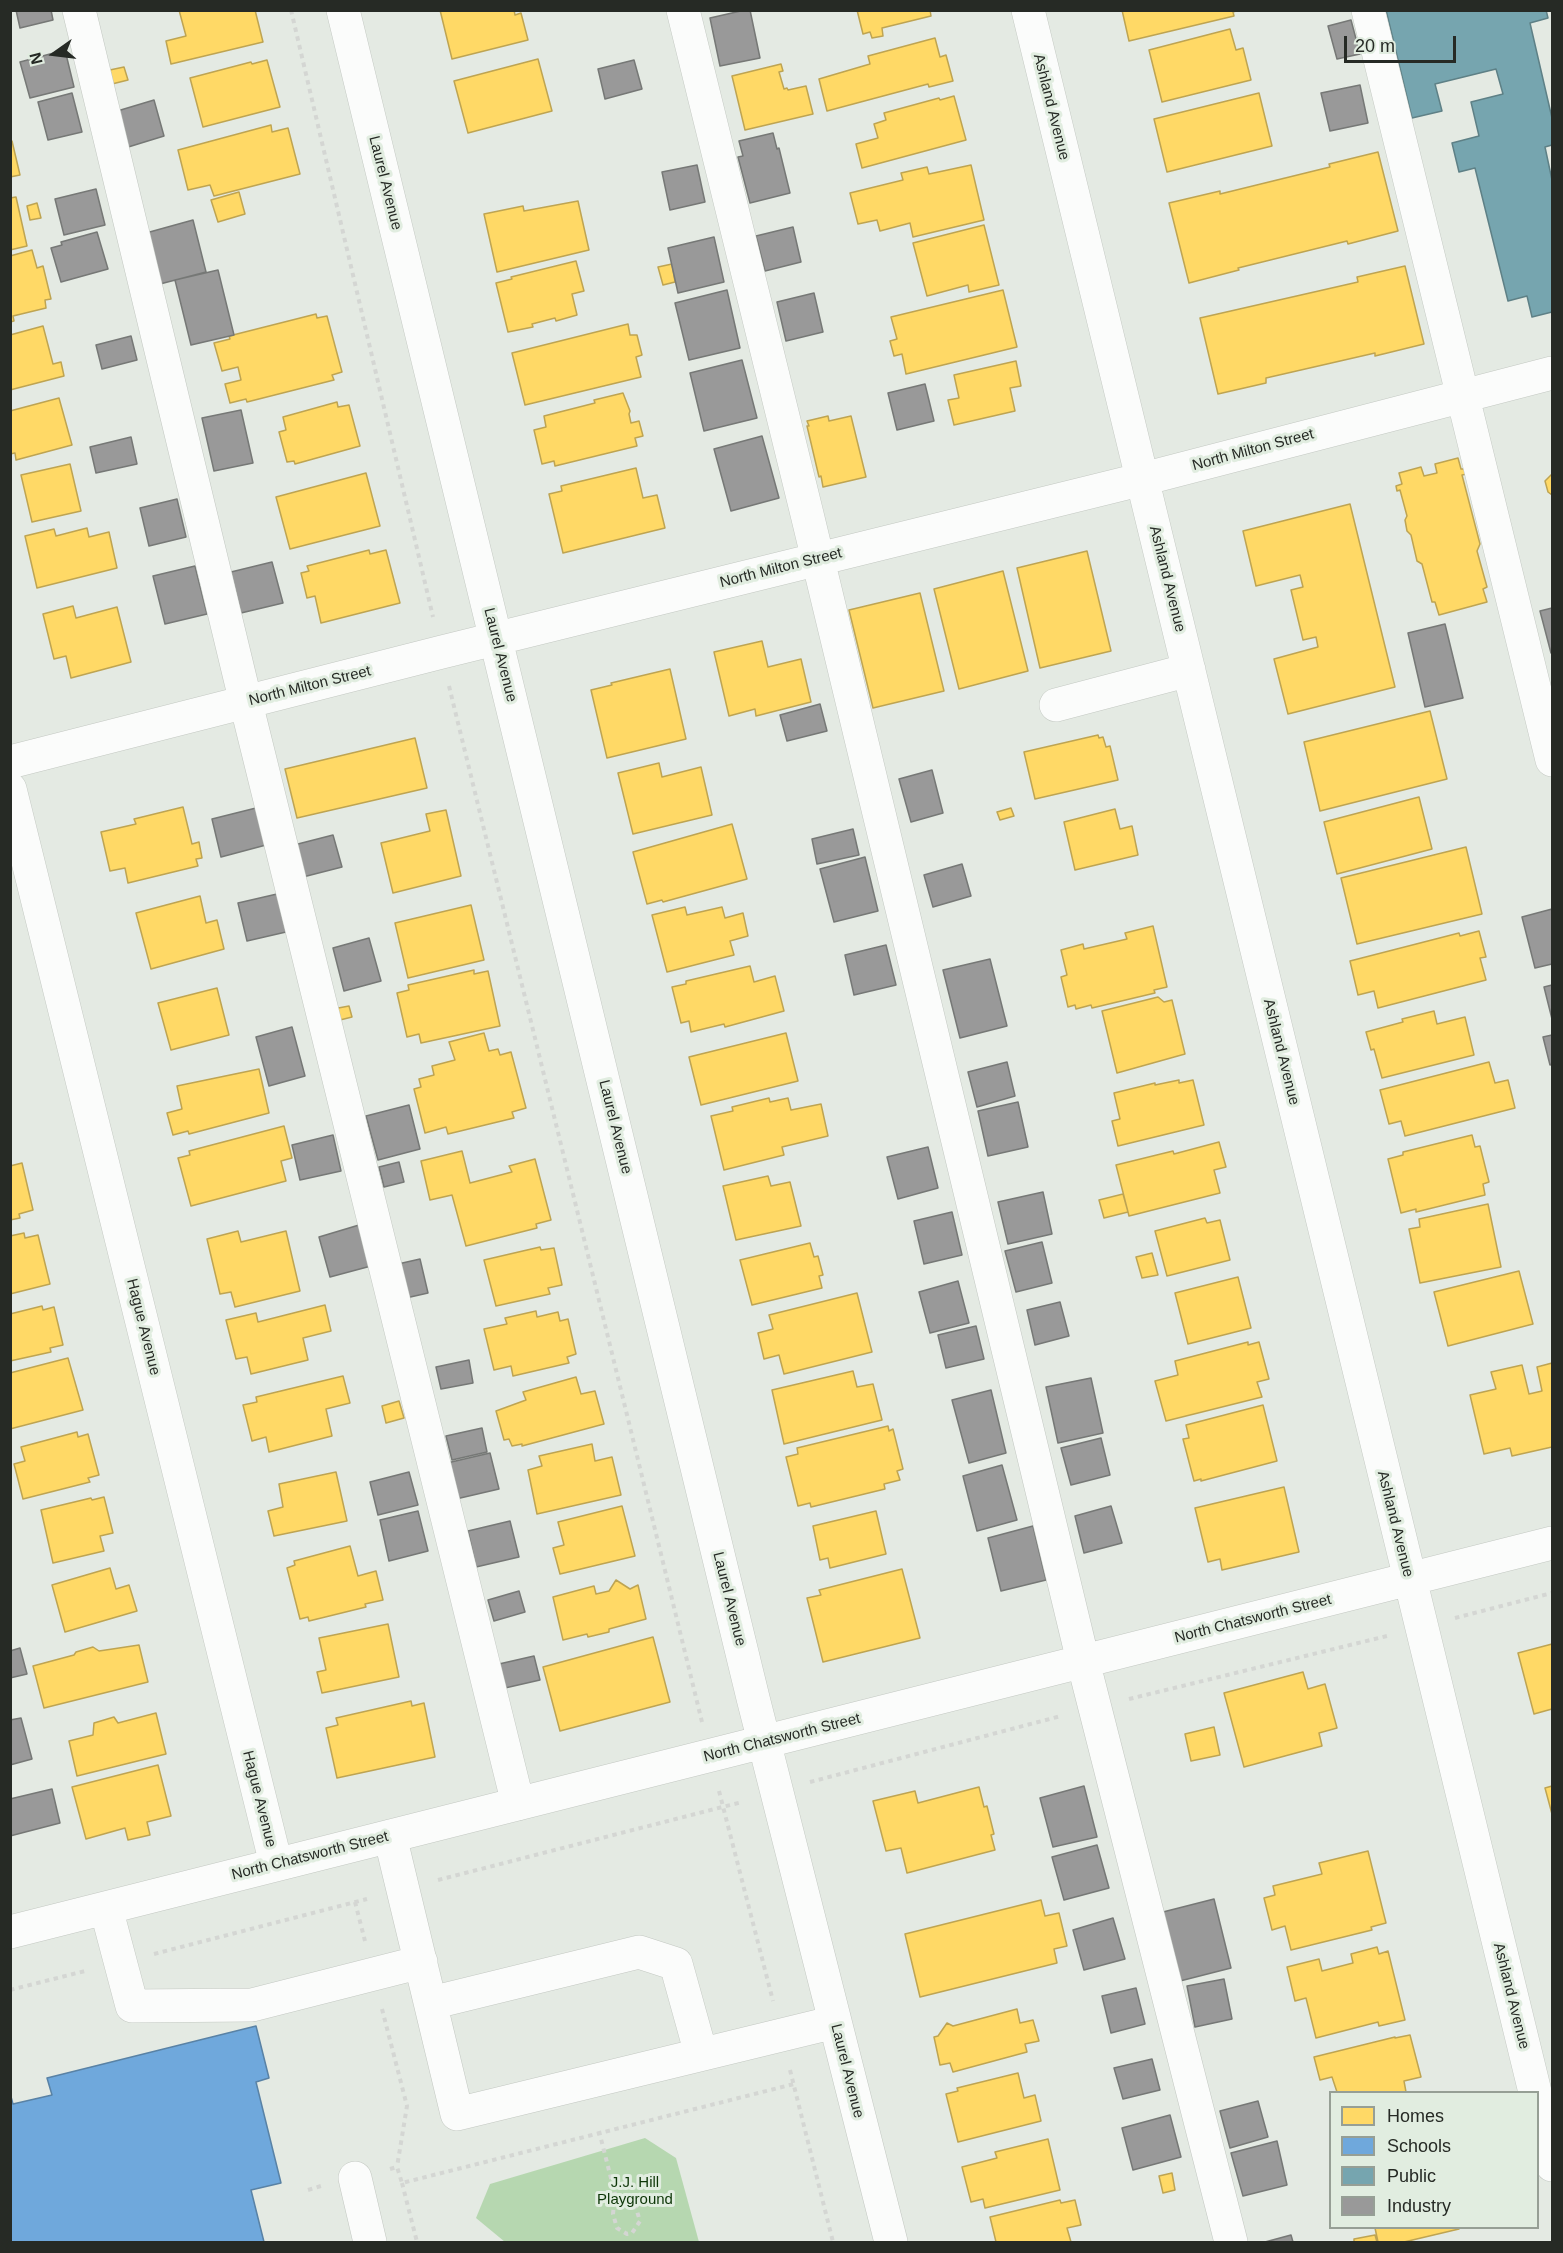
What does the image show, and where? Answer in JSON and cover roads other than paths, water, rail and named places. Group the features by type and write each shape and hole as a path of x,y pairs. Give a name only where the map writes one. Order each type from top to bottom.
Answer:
{"street":[{"path":"79,10 246,703 518,1804"},
{"name":"Laurel Avenue","path":"343,10 764,1743 891,2242"},
{"path":"683,10 1083,1661 1231,2242"},
{"name":"Ashland Avenue","path":"1028,10 1534,2091"},
{"path":"1368,10 1552,760"},
{"name":"North Milton Street","path":"10,762 1552,373"},
{"path":"1056,705 1189,670"},
{"name":"Hague Avenue","path":"10,789 276,1864"},
{"name":"North Chatsworth Street","path":"10,1932 1552,1543"},
{"path":"390,1836 457,2114 835,2022"},
{"path":"106,1908 132,2006 252,2005 421,1962"},
{"path":"431,2003 639,1952 676,1964 701,2054"},
{"path":"1539,2108 1552,2165"},
{"path":"355,2178 370,2242"}],"park label":[{"name":"J.J. Hill Playground","path":"635,2192"}]}
